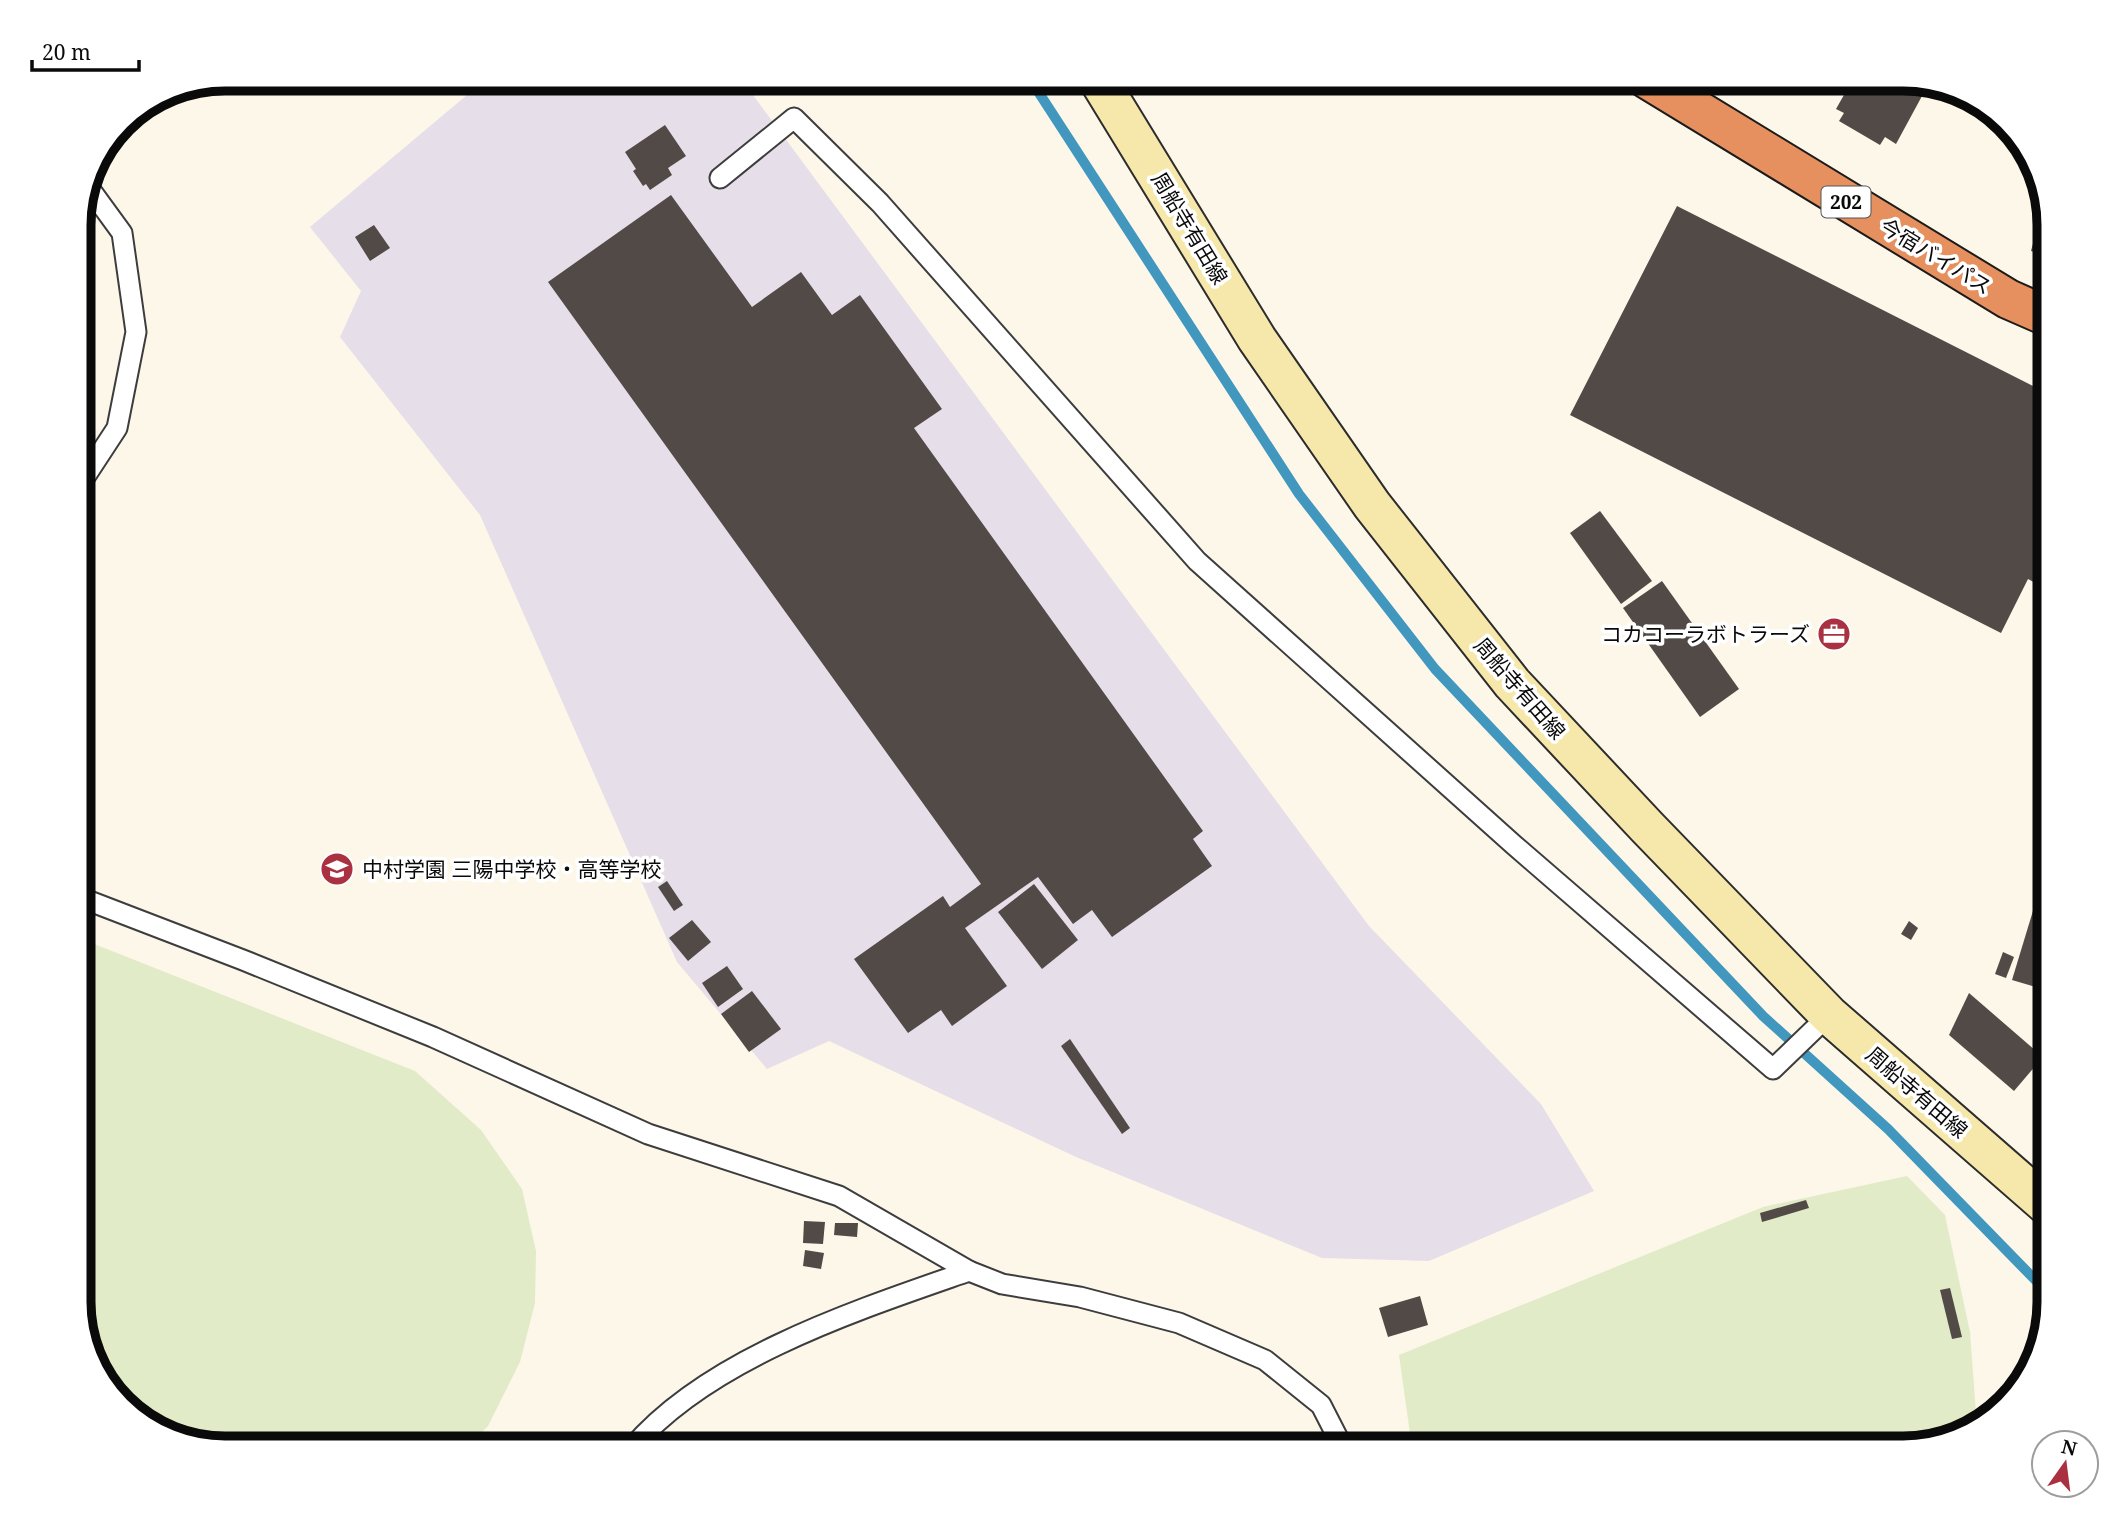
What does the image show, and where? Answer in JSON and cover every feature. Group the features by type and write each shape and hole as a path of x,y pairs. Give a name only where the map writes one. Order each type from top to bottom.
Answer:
{"highway":[{"name":"今宿バイパス","path":"1667,91 2008,299 2037,312"}],"main road":[{"name":"周船寺有田線","path":"1105,91 1257,339 1372,505 1512,683 1829,1015 2037,1197"}],"lane":[{"path":"719,178 794,118 880,203 1197,561 1514,845 1773,1069 1829,1015"},
{"path":"91,468 117,428 136,332 122,233 95,196"},
{"path":"91,902 433,1037 648,1134 839,1196 969,1271 1002,1284 1080,1297 1179,1323 1265,1360 1321,1405 1337,1436"},
{"path":"645,1436 689,1394 763,1354 866,1307 969,1271"}],"shaded area":[{"path":"472,91 750,91 1369,926 1541,1104 1594,1191 1429,1261 1322,1258 1076,1157 829,1041 767,1069 677,962 480,515 340,337 361,291 310,227"}],"green space":[{"path":"91,943 415,1071 481,1130 522,1189 536,1251 535,1303 520,1362 488,1426 478,1436 208,1435 182,1429 158,1418 124,1390 101,1353 91,1310"},
{"path":"1907,1176 1945,1215 1970,1332 1976,1414 1946,1429 1902,1436 1410,1436 1399,1355 1763,1207"}],"building":[{"path":"1846,91 1914,92 1922,96 1896,144 1885,137 1880,145 1839,121 1844,113 1836,109"},
{"path":"665,125 686,156 668,168 672,175 650,190 646,184 643,186 633,171 636,169 625,152"},
{"path":"671,195 752,307 801,272 832,315 860,295 942,409 914,428 1203,831 1193,839 1212,866 1112,937 1092,910 1073,924 1038,877 965,928 1007,986 952,1026 941,1010 908,1033 854,959 943,896 950,907 981,884 548,282"},
{"path":"1677,206 2037,388 2037,584 2028,579 2001,633 1570,415"},
{"path":"374,225 390,248 370,261 355,237"},
{"path":"2037,228 2037,252 2031,251"},
{"path":"1600,511 1652,581 1621,604 1570,533"},
{"path":"1662,581 1739,689 1700,717 1623,608"},
{"path":"667,881 683,905 674,911 658,887"},
{"path":"1034,884 1078,940 1042,969 998,912"},
{"path":"2037,898 2037,987 2012,980"},
{"path":"692,920 711,942 688,961 669,938"},
{"path":"1909,921 1918,928 1911,940 1901,934"},
{"path":"2003,952 2014,957 2006,978 1995,974"},
{"path":"727,966 743,989 718,1007 702,983"},
{"path":"752,991 781,1029 749,1052 721,1014"},
{"path":"1969,993 2037,1052 2037,1064 2014,1091 1949,1035"},
{"path":"1070,1039 1130,1128 1122,1134 1061,1046"},
{"path":"1806,1200 1809,1208 1762,1222 1760,1213"},
{"path":"804,1221 825,1222 823,1244 803,1243"},
{"path":"835,1223 858,1223 857,1237 834,1235"},
{"path":"805,1250 824,1253 821,1269 803,1266"},
{"path":"1950,1288 1962,1337 1952,1339 1940,1290"},
{"path":"1420,1296 1428,1325 1388,1337 1379,1308"}],"waterway":[{"path":"1038,91 1299,494 1435,669 1763,1016 1888,1129 2037,1282"}],"place":[{"name":"コカコーラボトラーズ","path":"1834,634"},
{"name":"中村学園 三陽中学校・高等学校","path":"337,869"}]}
